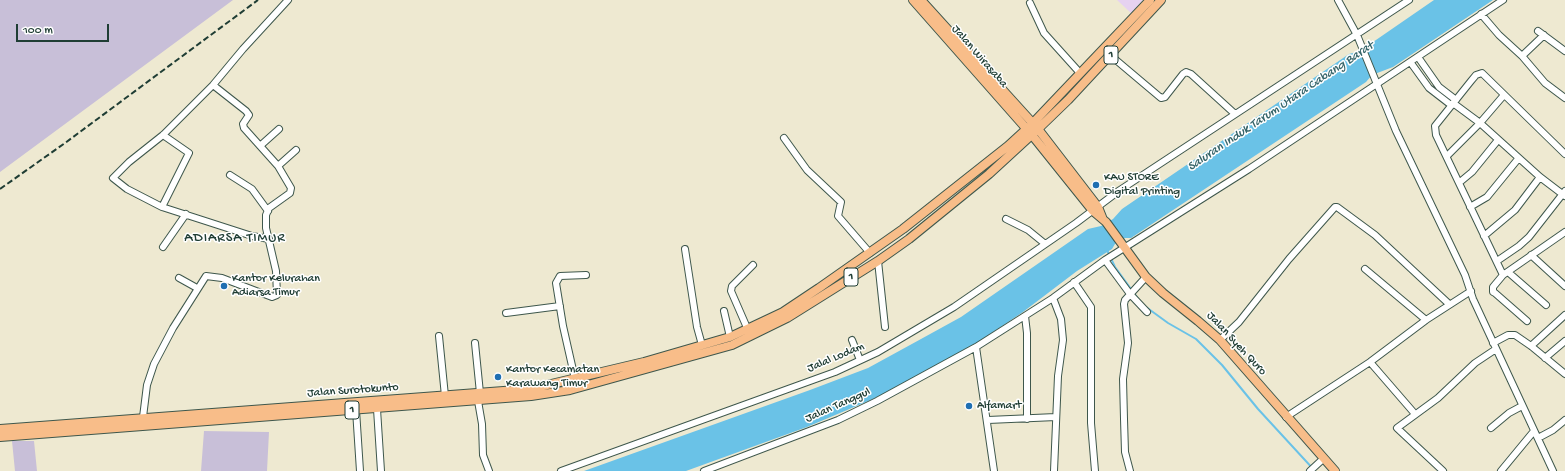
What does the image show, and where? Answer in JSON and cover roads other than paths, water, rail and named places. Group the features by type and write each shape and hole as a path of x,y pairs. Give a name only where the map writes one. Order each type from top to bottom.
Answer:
{"main road":[{"name":"Jalan Wirasaba","path":"913,0 1032,129"},
{"name":"Jalan Wirasaba","path":"921,0 1032,129"},
{"name":"1","path":"702,345 748,330 783,312 870,253 1032,129 1080,73 1150,0"},
{"name":"1","path":"878,261 909,239 984,178 1032,129 1110,55 1161,0"},
{"name":"Jalan Syeh Quro","path":"1032,129 1104,220 1146,277 1220,340 1286,417 1321,461 1335,471"},
{"name":"Jalan Surotokunto","path":"479,397 530,389 575,379 609,375 699,355 732,345 787,318 878,261"},
{"name":"Jalan Surotokunto","path":"0,437 356,410 464,398 561,392 702,345"},
{"name":"Jalan Surotokunto","path":"0,429 143,417 445,396 464,398"}],"street":[{"path":"269,239 252,236 162,207 127,189 113,178 129,162 163,135 213,85 243,49 288,0"},
{"path":"1338,0 1357,35 1375,76 1396,131 1553,471"},
{"name":"Jalal Lodam","path":"561,471 835,372 924,326 1095,209 1120,190 1409,0"},
{"name":"Jalan Tanggul","path":"704,471 722,468 838,420 877,401 976,347 1053,298 1123,247 1378,84 1503,0"},
{"path":"1030,3 1044,33 1080,73"},
{"path":"1481,14 1499,35 1522,56 1545,83 1565,98"},
{"path":"1538,31 1565,51"},
{"path":"1522,56 1544,36"},
{"path":"1110,55 1161,98 1165,97 1183,74 1186,72 1191,74 1235,114"},
{"path":"1418,57 1439,87 1453,102 1480,123 1518,159 1564,194 1529,237 1497,261"},
{"path":"1411,62 1420,77 1434,92 1453,102"},
{"path":"1420,77 1428,72"},
{"path":"1546,305 1505,274 1484,236 1435,130 1438,121 1479,73 1564,149"},
{"path":"143,417 147,385 154,364 162,347 204,277 208,275 275,297 277,295 276,270 266,228 268,211 271,206 291,191 292,188 278,166 243,126 248,117 246,111 213,85"},
{"path":"1434,92 1439,87"},
{"path":"1447,156 1480,123 1504,95"},
{"path":"260,146 279,129"},
{"path":"162,207 189,155 188,152 163,135"},
{"path":"784,138 807,170 842,202 838,216 870,253"},
{"path":"1460,182 1472,172 1498,140"},
{"path":"278,166 296,150"},
{"path":"1470,207 1487,197 1518,159"},
{"path":"230,175 252,189 268,211"},
{"path":"1484,236 1515,210 1540,177"},
{"path":"1220,340 1239,322 1289,259 1335,207 1338,207 1375,235 1449,304"},
{"path":"163,247 186,214"},
{"path":"1006,219 1028,230 1044,243"},
{"path":"1527,321 1493,292 1493,287 1505,274 1565,232"},
{"path":"1559,236 1565,242"},
{"path":"685,249 697,327 702,345"},
{"path":"1531,255 1565,286"},
{"path":"1108,258 1147,312"},
{"path":"878,261 885,327"},
{"path":"748,330 730,291 732,286 753,265"},
{"path":"1365,269 1426,320"},
{"path":"575,379 556,283 559,277 565,275 586,275"},
{"path":"1130,471 1125,452 1123,379 1128,343 1124,304 1125,300 1146,277"},
{"path":"179,278 197,288"},
{"path":"1074,282 1091,307 1091,423 1095,471"},
{"path":"1286,417 1370,362 1426,320 1471,291"},
{"path":"1053,298 1061,319 1063,340 1058,376 1054,471"},
{"path":"506,313 560,306"},
{"path":"724,311 730,337"},
{"path":"1531,346 1565,315"},
{"path":"1026,316 1027,419"},
{"path":"1443,471 1398,429 1415,414 1438,398 1495,346 1511,335 1515,335 1565,373"},
{"path":"439,336 445,396"},
{"path":"852,340 860,360"},
{"path":"1545,358 1565,340"},
{"path":"475,343 482,424 483,455 489,471"},
{"path":"976,347 988,420 994,471"},
{"path":"1370,362 1415,414"},
{"path":"1491,428 1509,413 1522,406"},
{"path":"377,408 381,471"},
{"path":"356,410 360,471"},
{"path":"988,420 1056,417"},
{"path":"1538,438 1553,430 1565,420"},
{"path":"1501,471 1534,431"},
{"path":"1310,471 1321,461"}],"water":[{"name":"Saluran Induk Tarum Utara Cabang Barat","path":"1434,0 1493,0 1393,67 1372,75 1366,82 1131,238 1125,238 1115,244 1112,249 1077,271 1023,312 974,345 922,374 873,399 807,427 686,471 584,471 868,368 961,317 1088,229 1101,226 1113,219 1122,209 1349,54 1360,51"}],"waterway":[{"path":"1107,250 1115,267 1139,300"},
{"path":"1146,307 1168,323 1196,339 1222,365 1258,409 1315,471"}],"railway":[{"path":"0,189 65,143 258,0"}],"place":[{"name":"KAU STORE Digital Printing","path":"1096,185"},
{"name":"Kantor Kelurahan Adiarsa Timur","path":"224,286"},
{"name":"Kantor Kecamatan Karawang Timur","path":"498,377"},
{"name":"Alfamart","path":"969,406"}],"district":[{"name":"ADIARSA TIMUR","path":"235,239"}]}
